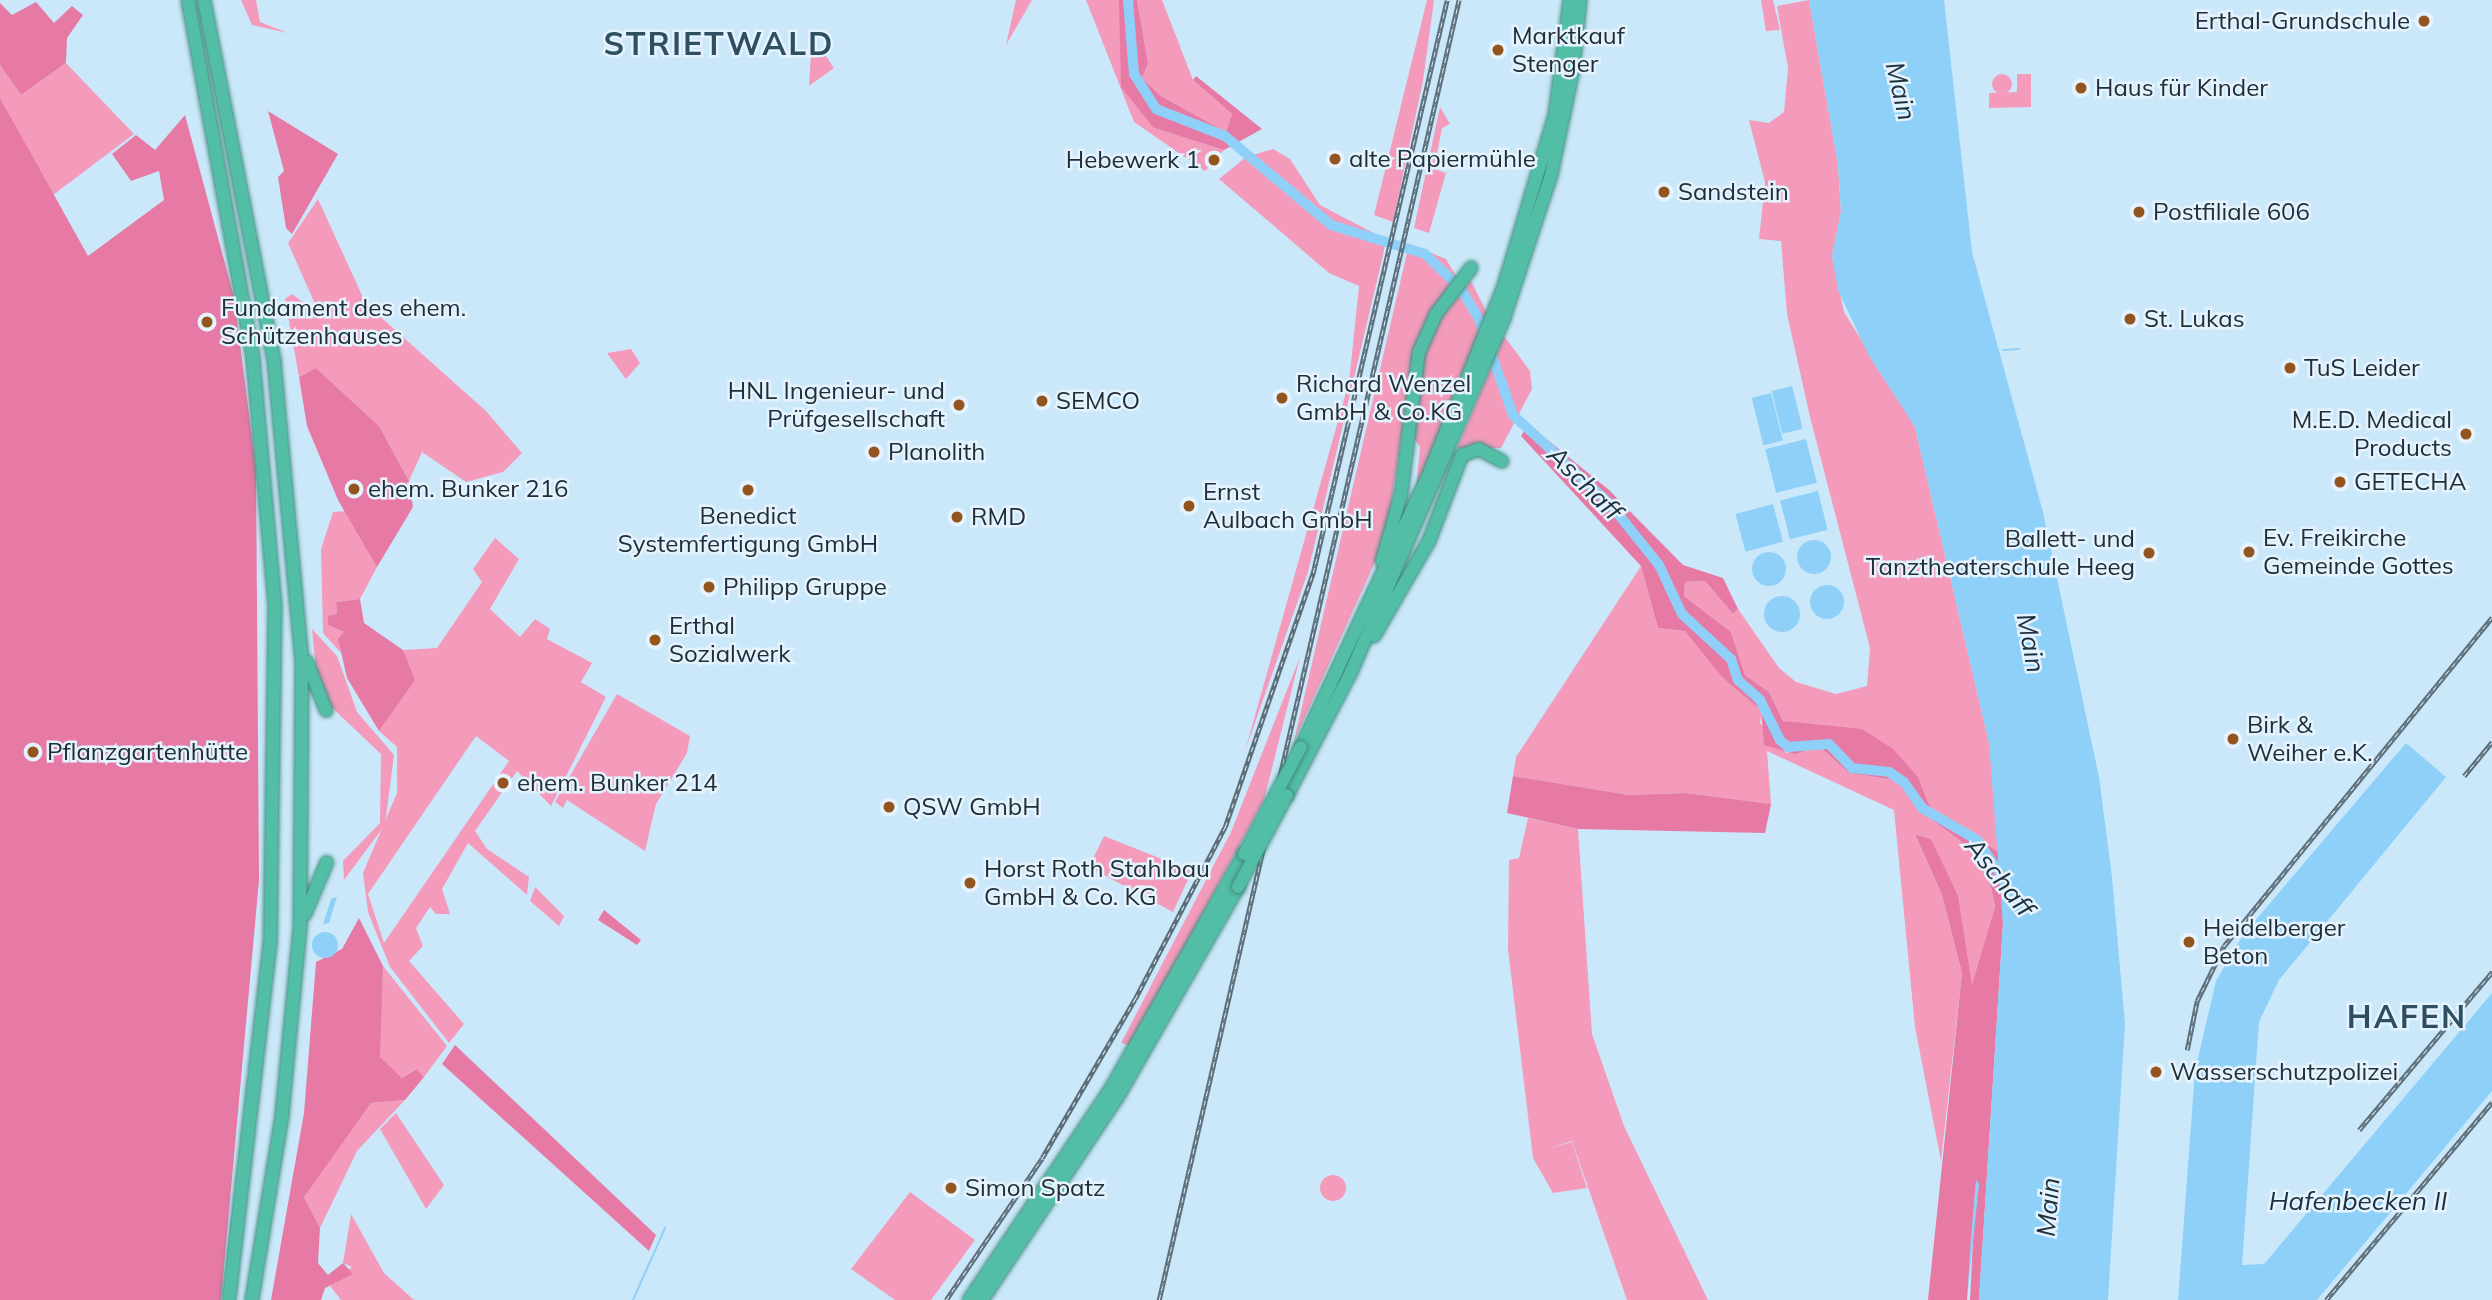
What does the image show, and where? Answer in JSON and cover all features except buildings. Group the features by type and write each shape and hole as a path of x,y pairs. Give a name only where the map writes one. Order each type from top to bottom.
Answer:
{"highway":[{"path":"188,0 231,215 271,527 277,788 270,944 229,1300"},
{"path":"204,0 274,360 293,527 302,645 300,928 282,1116 252,1300"},
{"path":"1511,284 1555,115 1570,0"},
{"path":"1351,671 1478,370 1511,284 1564,118 1580,0"},
{"path":"1362,621 1401,494 1419,352 1448,298 1468,272"},
{"path":"969,1300 1109,1092 1244,854 1301,747 1362,621 1478,370"},
{"path":"982,1300 1118,1096 1238,887 1351,671 1429,541 1461,455 1479,449 1502,461"},
{"path":"302,645 326,710"},
{"path":"300,928 327,862"}],"shaded area":[{"path":"241,0 256,0 260,22 288,33 252,25"},
{"path":"1016,0 1032,0 1006,45"},
{"path":"1086,0 1119,0 1154,128 1224,150 1205,171 1134,122"},
{"path":"1119,0 1137,0 1148,63 1142,78 1161,96 1226,132 1232,114 1193,80 1196,76 1262,129 1224,150 1154,128 1121,87"},
{"path":"1137,0 1162,0 1193,80 1232,114 1226,132 1161,96 1142,78 1148,63"},
{"path":"1427,0 1434,0 1423,81 1393,222 1374,215"},
{"path":"1761,0 1773,0 1780,30 1766,31"},
{"path":"1809,0 1838,165 1841,212 1832,256 1844,312 1915,427 1989,743 2001,854 1930,807 1918,777 1867,733 1783,721 1769,692 1745,675 1731,632 1684,596 1685,582 1705,581 1733,614 1738,609 1779,668 1796,682 1836,694 1867,686 1870,648 1810,417 1787,314 1781,241 1759,239 1765,182 1749,120 1769,123 1784,112 1788,68 1777,6"},
{"path":"36,2 54,23 72,6 83,15 67,38 66,63 21,95 0,65 0,3 12,15"},
{"path":"822,50 834,68 809,86 811,53"},
{"path":"66,63 134,134 53,195 0,98 0,65 21,95"},
{"path":"1998,74 2006,74 2012,84 2006,94 1998,94 1992,88 1992,80"},
{"path":"2017,74 2031,74 2031,107 1989,108 1989,93 2017,92"},
{"path":"0,98 88,256 164,200 159,171 131,181 112,154 136,135 155,150 185,115 234,297 256,469 259,880 221,1300 0,1300"},
{"path":"1440,107 1450,124 1442,128 1434,169 1446,173 1429,233 1414,228"},
{"path":"268,111 338,154 292,234 286,228 278,177 284,171"},
{"path":"1273,149 1290,159 1320,205 1385,239 1308,572 1245,751 1349,382 1359,286 1329,273 1219,179 1246,157"},
{"path":"318,199 366,304 486,411 522,453 503,472 466,482 422,452 409,481 379,426 316,368 299,377 285,299 292,294 320,315 288,243"},
{"path":"1409,244 1446,259 1456,276 1429,315 1413,358 1386,538 1294,741"},
{"path":"1471,281 1487,313 1416,490 1420,447 1412,435 1421,363 1439,320"},
{"path":"1504,336 1530,371 1532,389 1501,448 1457,448"},
{"path":"631,349 640,363 626,379 607,353"},
{"path":"316,368 379,426 409,481 413,507 377,567 338,500 307,426 299,377"},
{"path":"1528,424 1609,490 1683,565 1723,578 1738,609 1733,614 1705,581 1685,582 1684,596 1731,632 1745,675 1769,692 1783,721 1862,729 1893,749 1918,777 1930,807 2001,854 2003,924 1979,1300 1970,1300 1976,1181 1967,1300 1928,1300 1962,973 1942,895 1915,834 1931,839 1958,896 1972,985 1995,907 1985,859 1920,811 1896,780 1849,773 1819,746 1795,754 1764,745 1761,710 1723,678 1685,631 1658,628 1641,566 1521,436"},
{"path":"348,511 377,567 360,599 336,602 337,614 328,625 344,632 340,652 323,633 321,549 333,512"},
{"path":"495,538 519,559 490,609 520,637 535,619 550,629 547,639 592,663 581,682 606,697 551,806 517,771 475,831 487,849 529,877 527,895 468,843 442,889 450,914 436,914 430,907 416,928 423,946 409,961 464,1024 449,1043 390,967 368,912 363,873 397,793 397,747 379,731 414,680 403,650 437,648 482,582 473,569","holes":["476,736 509,761 384,943 368,894"]},
{"path":"1641,566 1658,628 1685,631 1699,643 1723,678 1762,710 1760,723 1786,753 1819,746 1849,773 1896,780 1920,811 1985,859 1995,908 1972,988 1939,859 1931,839 1915,834 1942,895 1962,973 1941,1161 1915,1027 1894,810 1767,751 1771,804 1686,793 1629,795 1513,776 1516,757"},
{"path":"360,599 364,623 403,650 415,680 379,731 347,678 338,639 344,632 328,625 328,616 337,614 336,602"},
{"path":"312,629 337,656 357,712 394,755 385,825 344,880 343,861 380,823 381,754 328,704 316,671"},
{"path":"1300,657 1264,800 1131,1046 1121,1043 1231,832"},
{"path":"617,694 690,736 687,753 656,804 645,851 567,800 563,808 555,802"},
{"path":"1513,776 1629,795 1686,793 1771,804 1765,833 1578,829 1507,813"},
{"path":"1528,818 1578,829 1592,1034 1624,1126 1708,1300 1627,1300 1572,1141 1548,1149 1572,1142 1587,1188 1553,1193 1533,1158 1508,949 1509,860 1519,858"},
{"path":"1104,836 1192,871 1173,912 1089,867"},
{"path":"535,887 564,916 559,926 530,901"},
{"path":"604,910 641,940 637,945 598,920"},
{"path":"359,918 383,966 380,1057 402,1078 416,1069 424,1077 405,1100 371,1103 304,1197 320,1228 318,1263 328,1275 343,1263 353,1274 325,1288 321,1300 271,1300 304,1113 316,962 342,949"},
{"path":"383,966 447,1046 424,1077 415,1069 402,1078 379,1057"},
{"path":"455,1045 656,1235 649,1251 442,1064"},
{"path":"405,1100 357,1151 320,1228 304,1197 310,1187 371,1103"},
{"path":"396,1113 444,1185 426,1209 380,1129"},
{"path":"1333,1175 1342,1179 1346,1188 1342,1197 1333,1201 1324,1197 1320,1188 1324,1179"},
{"path":"910,1192 975,1240 931,1300 895,1300 851,1269"},
{"path":"351,1214 384,1273 414,1300 341,1300 330,1286 352,1267 343,1263"}],"water":[{"name":"Main","path":"1809,0 1944,0 1972,252 2043,512 2099,777 2112,877 2125,1024 2108,1300 1979,1300 2003,924 1989,743 1915,427 1869,356 1838,290 1832,256 1841,212 1838,165"},
{"path":"1792,386 1803,429 1782,434 1772,391"},
{"path":"1771,393 1783,441 1763,445 1752,398"},
{"path":"1806,439 1817,483 1776,493 1765,449"},
{"path":"1818,491 1828,530 1790,539 1780,500"},
{"path":"1773,504 1783,542 1745,552 1735,514"},
{"path":"1814,540 1826,545 1831,557 1826,569 1814,574 1802,569 1797,557 1802,545"},
{"path":"1769,552 1781,557 1786,569 1781,581 1769,586 1757,581 1752,569 1757,557"},
{"path":"1827,585 1839,590 1844,602 1839,614 1827,619 1815,614 1810,602 1815,590"},
{"path":"1782,596 1794,602 1800,614 1794,626 1782,632 1770,626 1764,614 1770,602"},
{"name":"Hafenbecken II","path":"2406,743 2446,777 2279,980 2259,1022 2242,1265 2264,1264 2492,993 2492,1091 2317,1300 2178,1300 2195,1071 2216,981 2243,935"},
{"path":"337,897 329,923 323,924 331,899"},
{"path":"325,932 334,936 338,945 334,954 325,958 316,954 312,945 316,936"},
{"path":"1976,1180 1979,1184 1967,1300 1970,1251"}],"waterway":[{"name":"Aschaff","path":"1128,0 1134,74 1156,109 1225,136 1331,225 1425,254 1461,289 1479,319 1513,415 1610,504 1659,565 1682,614 1731,659 1738,680 1760,700 1780,740 1788,747 1829,744 1852,768 1889,772 1904,782 1922,808 1977,840 2010,888"},
{"path":"2003,350 2019,349"},
{"path":"633,1300 665,1228"}],"railway":[{"path":"946,1300 1042,1158 1135,999 1225,827 1313,573 1447,0"},
{"path":"1159,1300 1459,0"},
{"path":"2187,1050 2197,1001 2224,946 2492,617"},
{"path":"2464,776 2492,742"},
{"path":"2359,1130 2492,972"},
{"path":"2326,1300 2492,1102"}],"place":[{"name":"Erthal-Grundschule","path":"2424,21"},
{"name":"Marktkauf Stenger","path":"1498,50"},
{"name":"Haus für Kinder","path":"2081,88"},
{"name":"alte Papiermühle","path":"1335,159"},
{"name":"Hebewerk 1","path":"1214,160"},
{"name":"Sandstein","path":"1664,192"},
{"name":"Postfiliale 606","path":"2139,212"},
{"name":"St. Lukas","path":"2130,319"},
{"name":"Fundament des ehem. Schützenhauses","path":"207,322"},
{"name":"TuS Leider","path":"2290,368"},
{"name":"Richard Wenzel GmbH & Co.KG","path":"1282,398"},
{"name":"SEMCO","path":"1042,401"},
{"name":"HNL Ingenieur- und Prüfgesellschaft","path":"959,405"},
{"name":"M.E.D. Medical Products","path":"2466,434"},
{"name":"Planolith","path":"874,452"},
{"name":"GETECHA","path":"2340,482"},
{"name":"ehem. Bunker 216","path":"354,489"},
{"name":"Benedict Systemfertigung GmbH","path":"748,490"},
{"name":"Ernst Aulbach GmbH","path":"1189,506"},
{"name":"RMD","path":"957,517"},
{"name":"Ev. Freikirche Gemeinde Gottes","path":"2249,552"},
{"name":"Ballett- und Tanztheaterschule Heeg","path":"2149,553"},
{"name":"Philipp Gruppe","path":"709,587"},
{"name":"Erthal Sozialwerk","path":"655,640"},
{"name":"Birk & Weiher e.K.","path":"2233,739"},
{"name":"Pflanzgartenhütte","path":"33,752"},
{"name":"ehem. Bunker 214","path":"503,783"},
{"name":"QSW GmbH","path":"889,807"},
{"name":"Horst Roth Stahlbau GmbH & Co. KG","path":"970,883"},
{"name":"Heidelberger Beton","path":"2189,942"},
{"name":"Wasserschutzpolizei","path":"2156,1072"},
{"name":"Simon Spatz","path":"951,1188"}],"district":[{"name":"STRIETWALD","path":"719,43"},
{"name":"HAFEN","path":"2407,1016"}]}
